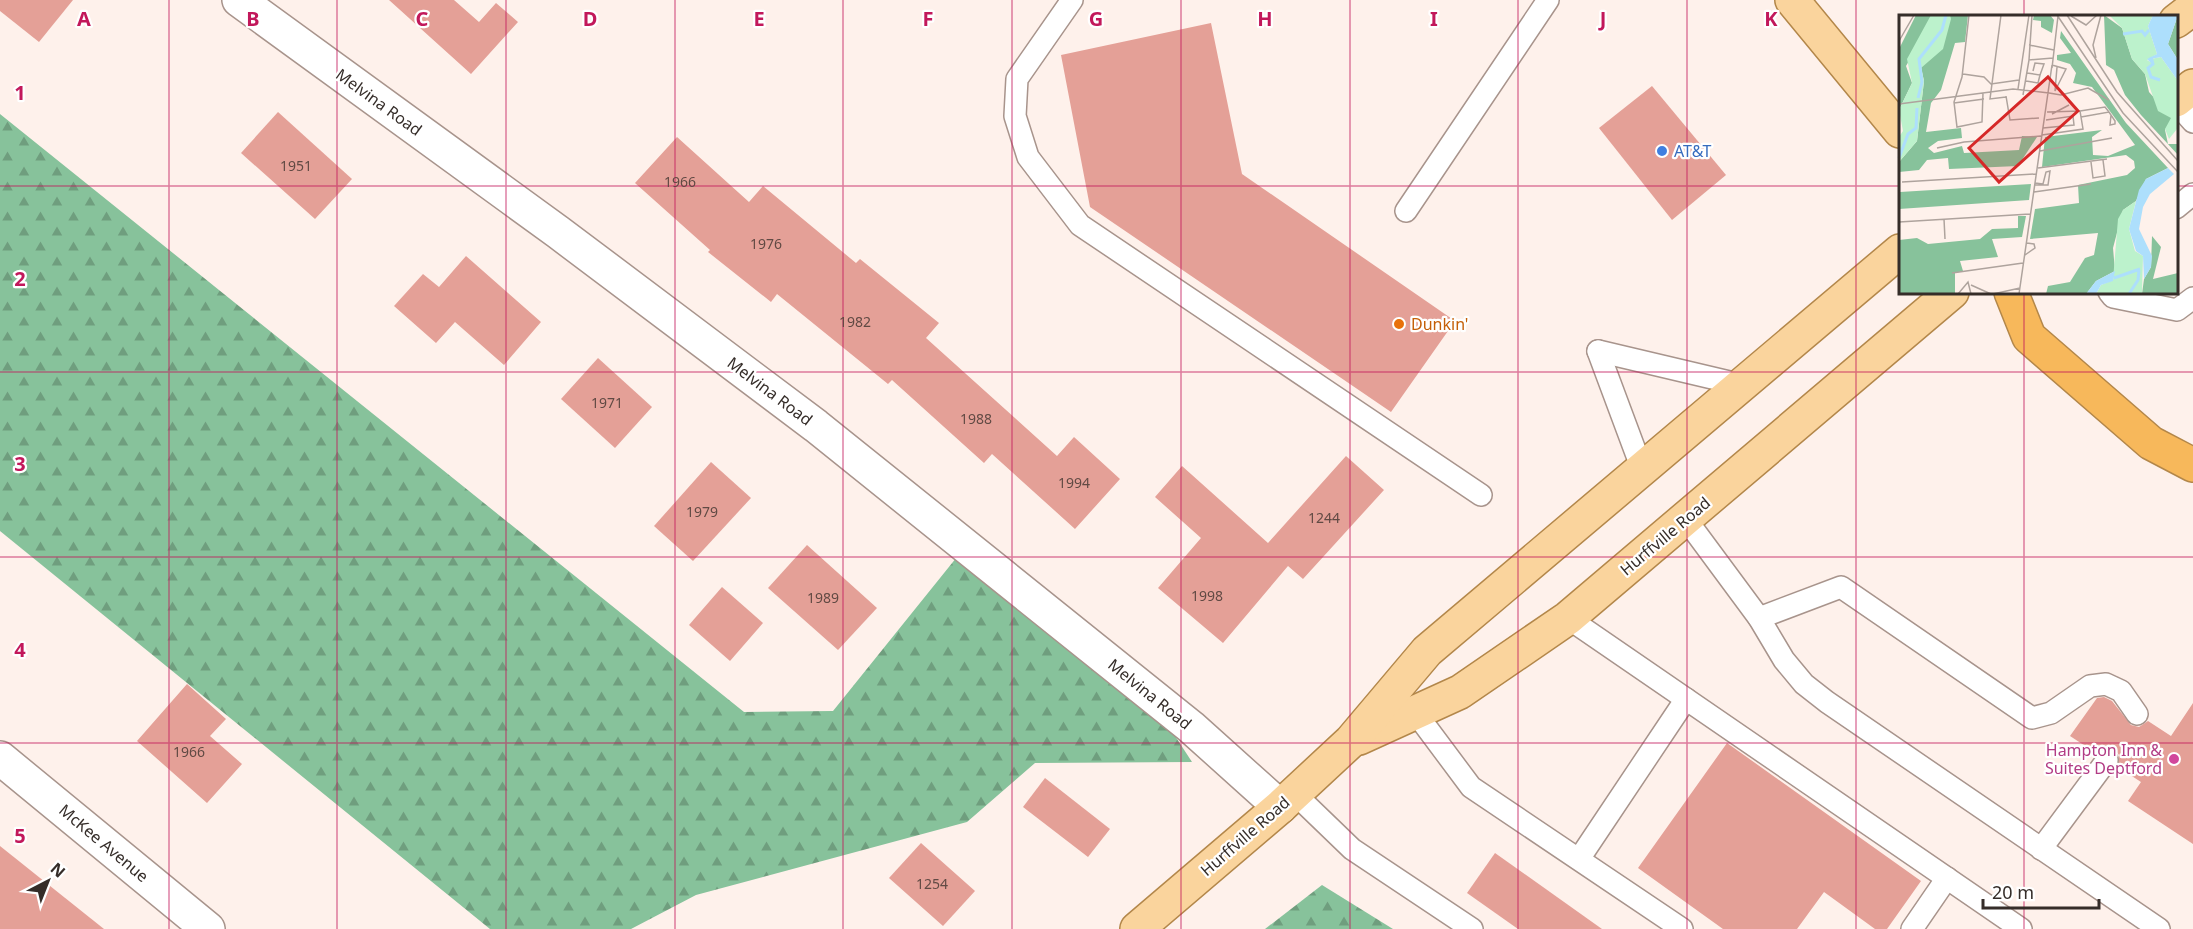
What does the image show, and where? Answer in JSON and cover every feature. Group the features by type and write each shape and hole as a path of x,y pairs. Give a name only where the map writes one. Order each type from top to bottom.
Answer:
{"highway":[{"path":"2012,294 2029,337 2151,443 2193,465"}],"main road":[{"path":"1792,0 1899,130"},
{"path":"2178,19 2193,8"},
{"path":"2178,100 2193,86"},
{"name":"Hurffville Road","path":"1137,929 1288,801 1352,741 1427,651 1899,252"},
{"name":"Hurffville Road","path":"1352,741 1460,692 1568,618 1950,294"}],"street":[{"name":"Melvina Road","path":"239,0 558,232 816,426 1191,727 1288,801"},
{"name":"McKee Avenue","path":"0,758 208,929"}],"lane":[{"path":"1072,0 1017,79 1015,116 1028,157 1080,225 1481,495"},
{"path":"1406,211 1548,0"},
{"path":"2178,104 2193,122"},
{"path":"2178,206 2193,194"},
{"path":"2111,294 2113,297 2177,310 2193,298"},
{"path":"1642,469 1598,351 1742,385"},
{"path":"1685,518 1759,618 1784,660 1804,684 2159,929"},
{"path":"1759,618 1841,587 2032,718 2051,713 2090,686 2106,684 2121,691 2137,714"},
{"path":"1568,618 2021,929"},
{"path":"1579,859 1686,699"},
{"path":"1415,712 1472,787 1682,929"},
{"path":"2041,849 2108,760"},
{"path":"1288,801 1352,849 1472,929"},
{"path":"1912,929 1947,878"}],"green space":[{"path":"0,114 744,712 833,711 969,542 1138,679 1192,762 1035,763 967,822 696,895 631,929 490,929 0,531"},
{"path":"1322,885 1393,929 1265,929"}],"building":[{"path":"0,0 73,0 39,42 0,11"},
{"path":"389,0 454,0 479,22 496,3 518,22 471,74"},
{"path":"1211,23 1242,174 1455,321 1391,412 1090,207 1061,55"},
{"name":"AT&T","path":"1652,86 1726,175 1672,220 1599,128"},
{"path":"278,112 352,179 315,219 241,153"},
{"path":"677,137 749,202 763,186 856,263 860,259 939,323 926,338 1057,456 1074,437 1120,479 1075,529 992,454 984,463 892,380 888,384 777,294 771,302 708,252 710,250 635,183"},
{"path":"466,256 541,322 504,365 455,322 436,343 394,306 423,274 439,287"},
{"path":"598,358 652,407 615,448 561,399"},
{"path":"1346,456 1384,490 1303,579 1288,566 1223,643 1158,588 1201,538 1155,497 1182,466 1268,543"},
{"path":"711,462 751,498 693,561 654,526"},
{"path":"807,545 877,608 838,650 768,588"},
{"path":"722,587 763,623 730,661 689,625"},
{"path":"187,684 226,719 210,736 242,764 207,803 137,741"},
{"path":"2104,697 2112,701 2131,725 2139,727 2148,721 2171,736 2193,703 2193,844 2128,801 2141,782 2118,767 2119,755 2115,750 2109,747 2102,748 2096,753 2070,736 2097,698"},
{"path":"1727,743 1921,881 1887,929 1875,929 1824,892 1797,929 1723,929 1638,868"},
{"path":"1045,778 1110,829 1088,857 1023,807"},
{"path":"921,843 975,891 943,926 889,878"},
{"path":"0,846 104,929 0,929"},
{"path":"1495,853 1602,929 1518,929 1467,893"}],"place":[{"name":"AT&T","path":"1662,151"},
{"name":"Dunkin'","path":"1399,324"},
{"name":"Hampton Inn & Suites Deptford","path":"2174,759"}]}
